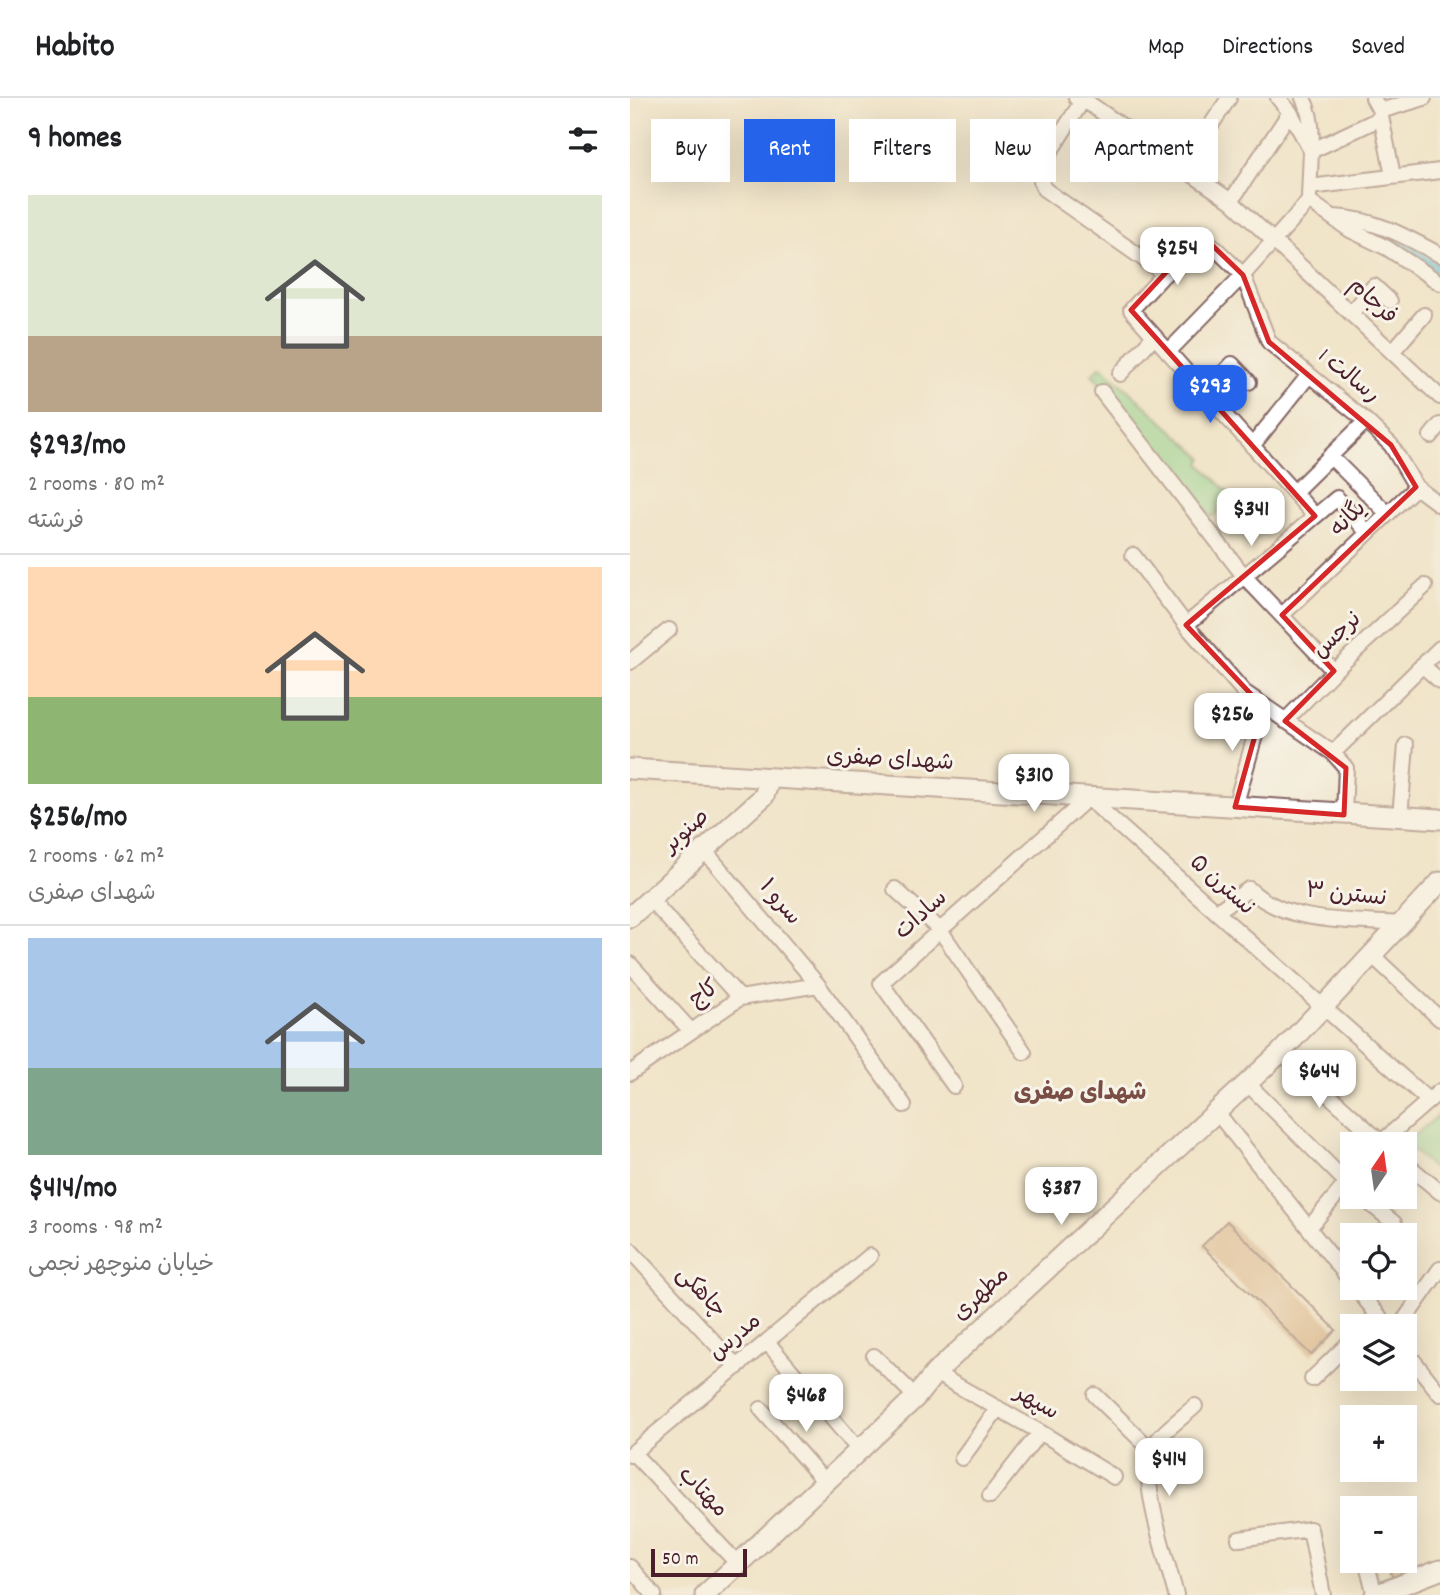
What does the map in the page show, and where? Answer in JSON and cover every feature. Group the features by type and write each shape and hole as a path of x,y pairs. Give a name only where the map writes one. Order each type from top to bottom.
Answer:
{"street":[{"path":"1215,119 1229,98"},
{"path":"1278,98 1290,112 1311,151"},
{"path":"1303,98 1313,131 1310,194 1320,210 1335,217 1350,230 1387,248 1440,283"},
{"path":"1311,151 1378,109 1424,98"},
{"path":"1165,274 1044,189 1040,175 1042,165 1082,99 1231,201 1290,112"},
{"path":"1378,109 1393,176"},
{"path":"1168,352 1243,275 1310,194 1393,176 1440,171"},
{"name":"فرجام","path":"1231,201 1392,352 1437,388"},
{"path":"1335,217 1373,222 1440,255"},
{"path":"1243,275 1212,245 1197,239 1131,310 1315,516"},
{"name":"رسالت 1","path":"1243,275 1269,342 1366,421 1391,445 1416,487 1440,505"},
{"path":"1351,314 1374,286 1390,301"},
{"path":"1392,352 1424,315"},
{"path":"1120,374 1154,336"},
{"path":"1205,393 1232,364 1249,382"},
{"path":"1252,446 1309,375"},
{"path":"1102,392 1244,576 1334,671"},
{"path":"1294,492 1366,421"},
{"path":"1330,456 1388,514"},
{"name":"یگانه","path":"1282,615 1416,487"},
{"path":"1186,625 1337,498 1368,533"},
{"path":"1133,555 1186,625 1244,692 1333,753 1346,768 1344,814"},
{"name":"نرجس","path":"1285,721 1425,586"},
{"path":"630,662 669,630"},
{"path":"1333,753 1440,648"},
{"path":"1422,665 1440,681"},
{"path":"1235,807 1263,707"},
{"path":"1400,817 1406,746"},
{"name":"شهدای صفری","path":"630,769 1440,819"},
{"name":"صنوبر","path":"630,918 764,796 770,778"},
{"name":"نسترن ۵","path":"1088,797 1428,1100"},
{"name":"سادات","path":"954,1086 881,983 1088,797"},
{"name":"سرو ۱","path":"705,850 818,985 904,1105"},
{"name":"مطهری","path":"705,1595 916,1397 934,1373 1281,1052 1440,882"},
{"name":"نسترن ۳","path":"1216,912 1249,889 1262,902 1297,915 1402,924"},
{"path":"895,890 940,930 1024,1052"},
{"path":"650,900 740,998"},
{"path":"1373,956 1439,1015"},
{"path":"630,964 691,1031"},
{"name":"کاج","path":"630,1073 740,998 818,985"},
{"path":"1281,1052 1368,1132"},
{"path":"1246,1082 1340,1173"},
{"path":"1394,1132 1440,1091"},
{"path":"1216,1110 1340,1268"},
{"path":"1418,1174 1440,1192"},
{"path":"1309,1228 1340,1194"},
{"path":"1377,1209 1394,1223"},
{"name":"چاهکی","path":"630,1250 737,1367"},
{"name":"مدرس","path":"631,1454 870,1256"},
{"path":"1408,1314 1440,1269"},
{"path":"1365,1300 1376,1314"},
{"path":"767,1342 859,1450"},
{"path":"1312,1379 1340,1352"},
{"path":"874,1356 916,1397"},
{"path":"1417,1365 1440,1394"},
{"name":"سپهر","path":"934,1373 1040,1432 1114,1478"},
{"path":"1095,1395 1151,1450"},
{"path":"1176,1595 1150,1494 1148,1469 1151,1450 1160,1438 1195,1406"},
{"path":"962,1458 998,1408"},
{"path":"761,1409 825,1482"},
{"path":"990,1496 1040,1432"},
{"name":"مهتاب","path":"631,1454 738,1564"},
{"path":"1239,1539 1310,1529 1323,1595"},
{"path":"630,1567 654,1595"},
{"path":"1369,1573 1375,1595 1440,1570"}],"highlighted area":[{"path":"1197,239 1212,245 1243,275 1269,342 1391,445 1416,487 1282,615 1334,671 1285,721 1346,768 1344,815 1235,807 1263,707 1186,625 1315,516 1131,310"}],"green space":[{"path":"1101,366 1203,458 1200,464 1235,499 1211,517 1092,374"},
{"path":"1440,1114 1440,1175 1418,1155 1418,1132"}],"building":[{"path":"1227,1221 1336,1330 1311,1355 1202,1246"},
{"path":"1391,1573 1409,1573 1411,1578 1395,1584"}],"waterway":[{"path":"1355,224 1389,239 1440,272"}],"district":[{"name":"شهدای صفری","path":"1080,1094"}]}
